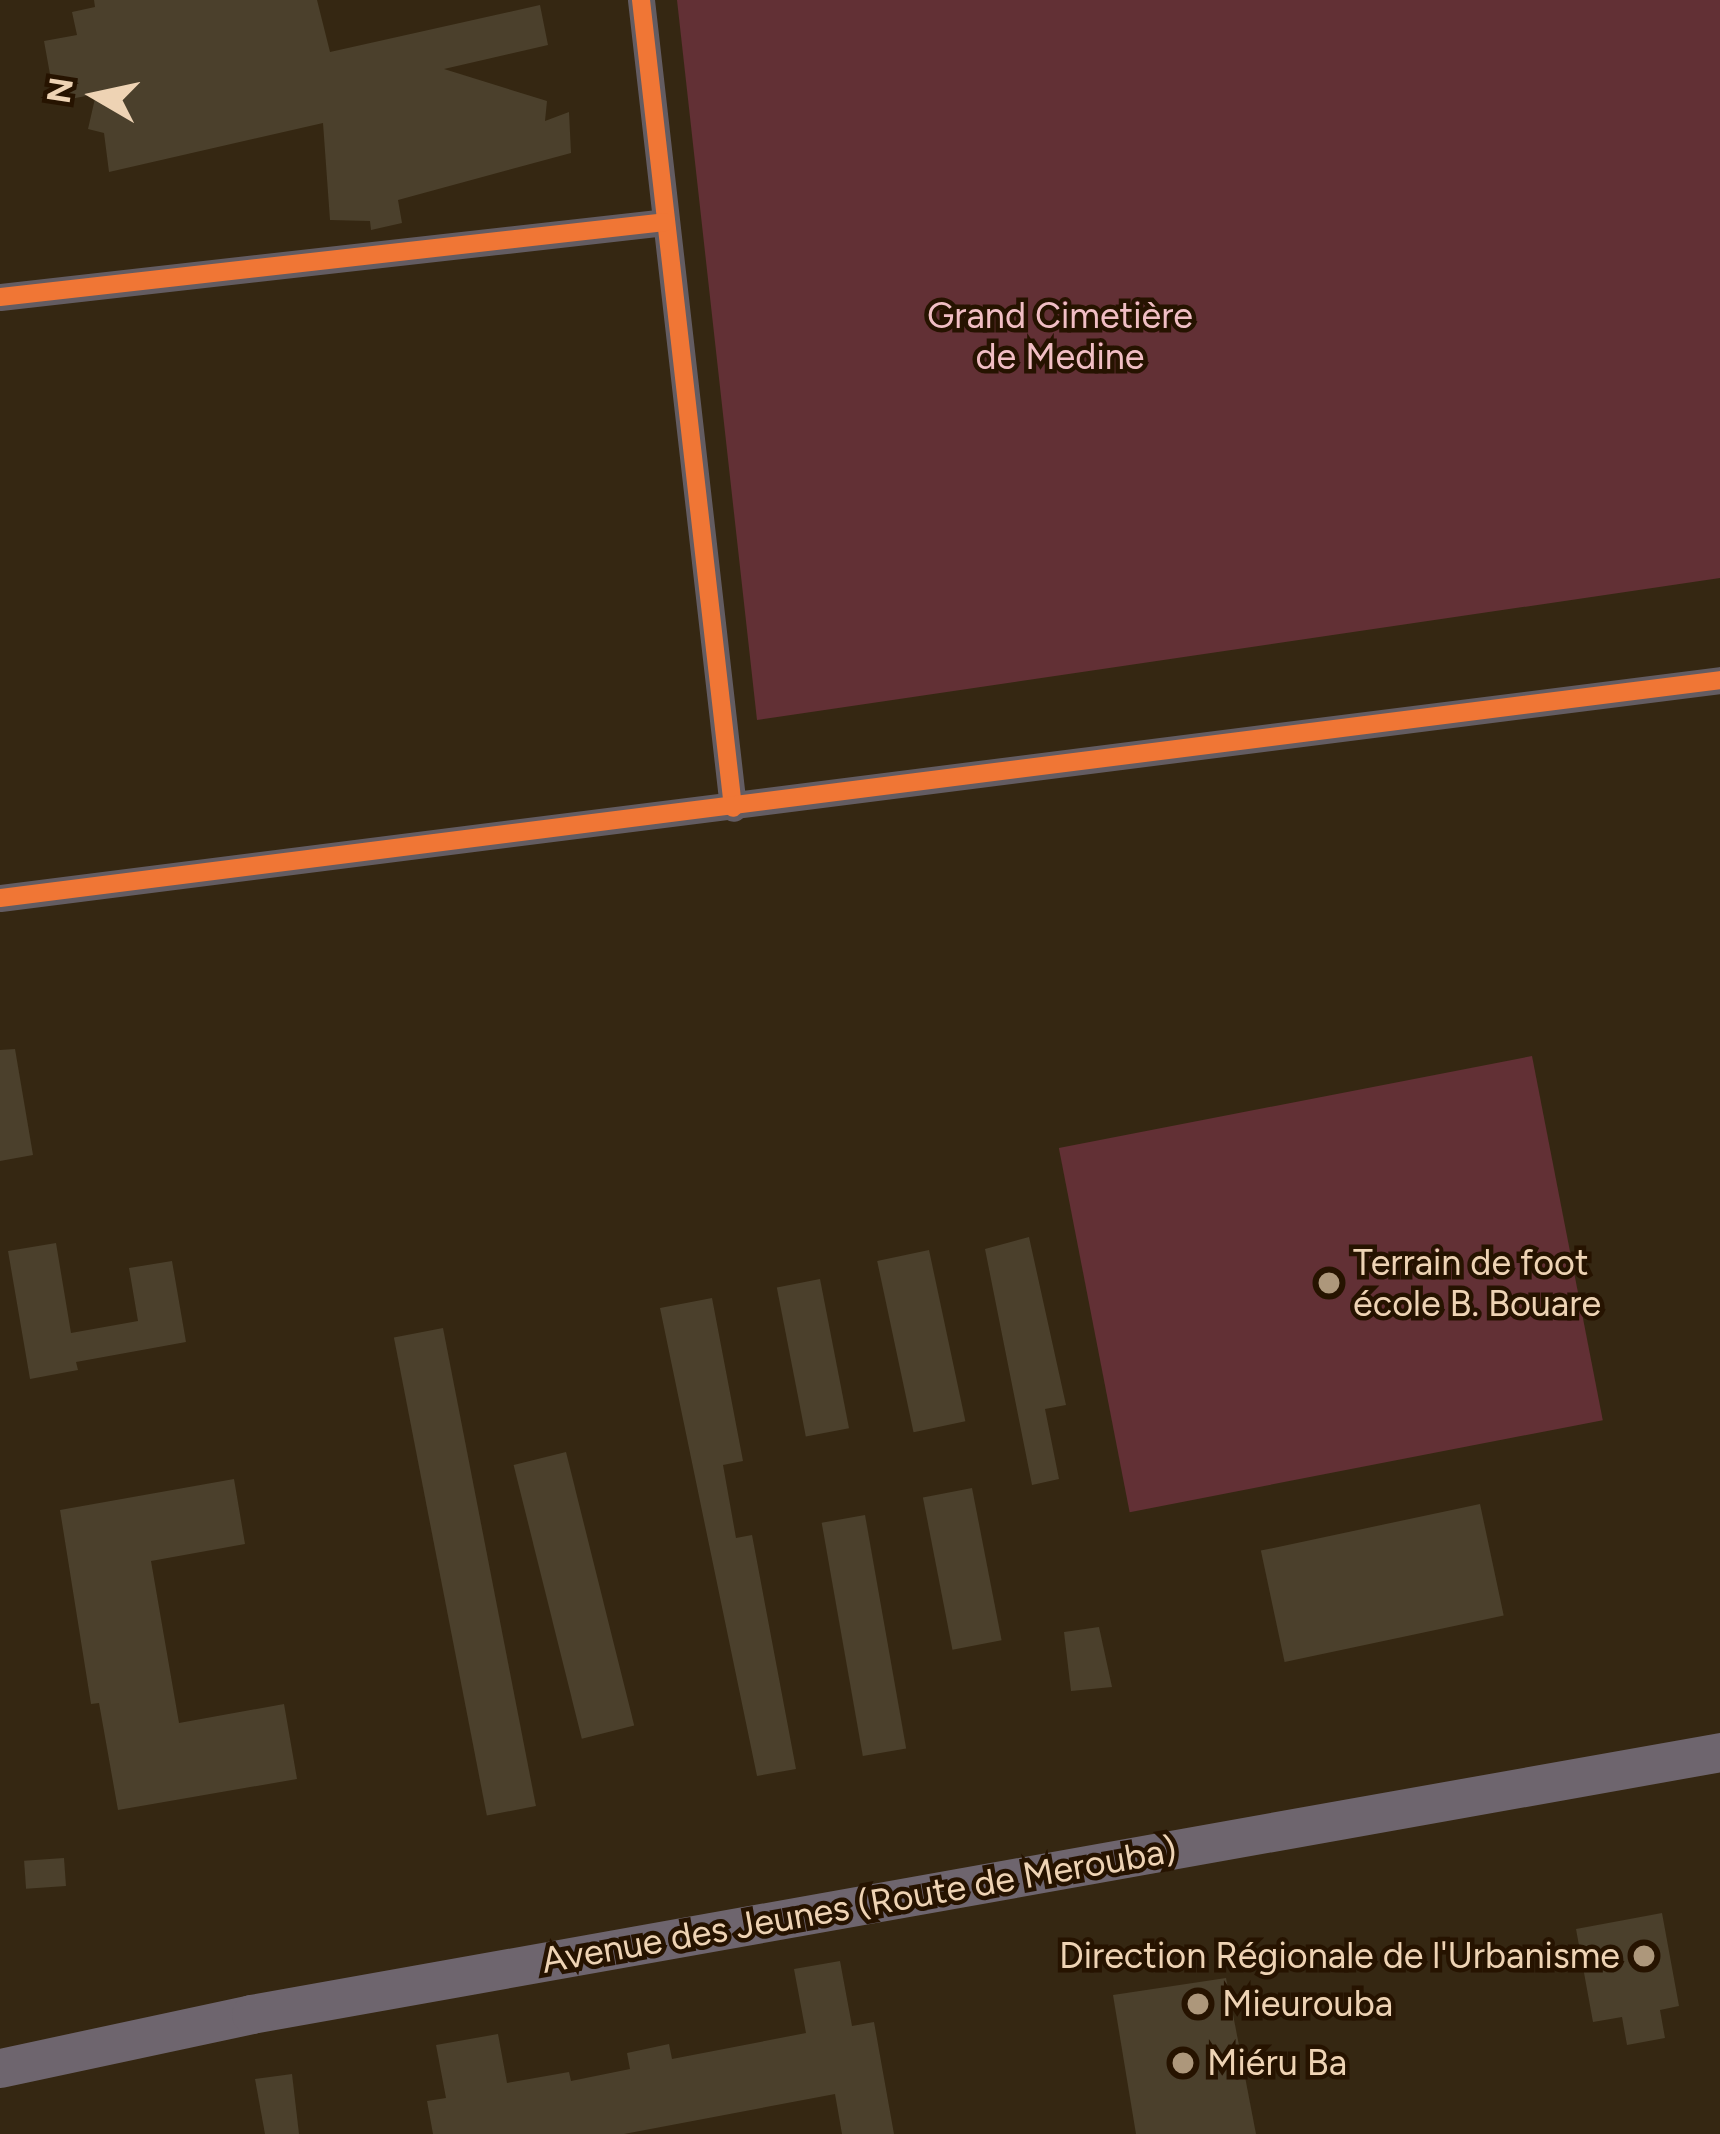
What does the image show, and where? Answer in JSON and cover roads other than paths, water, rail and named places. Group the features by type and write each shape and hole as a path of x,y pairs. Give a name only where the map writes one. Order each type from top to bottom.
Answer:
{"main road":[{"name":"Avenue des Jeunes (Route de Merouba)","path":"0,2068 250,2014 1720,1751"}],"street":[{"path":"641,0 733,808"},
{"path":"0,297 665,222"},
{"path":"0,898 1720,680"}],"place":[{"name":"Terrain de foot école B. Bouare","path":"1329,1283"},
{"name":"Direction Régionale de l'Urbanisme","path":"1644,1956"},
{"name":"Mieurouba","path":"1198,2004"},
{"name":"Miéru Ba","path":"1183,2063"}],"park label":[{"name":"Grand Cimetière de Medine","path":"1060,336"}]}
